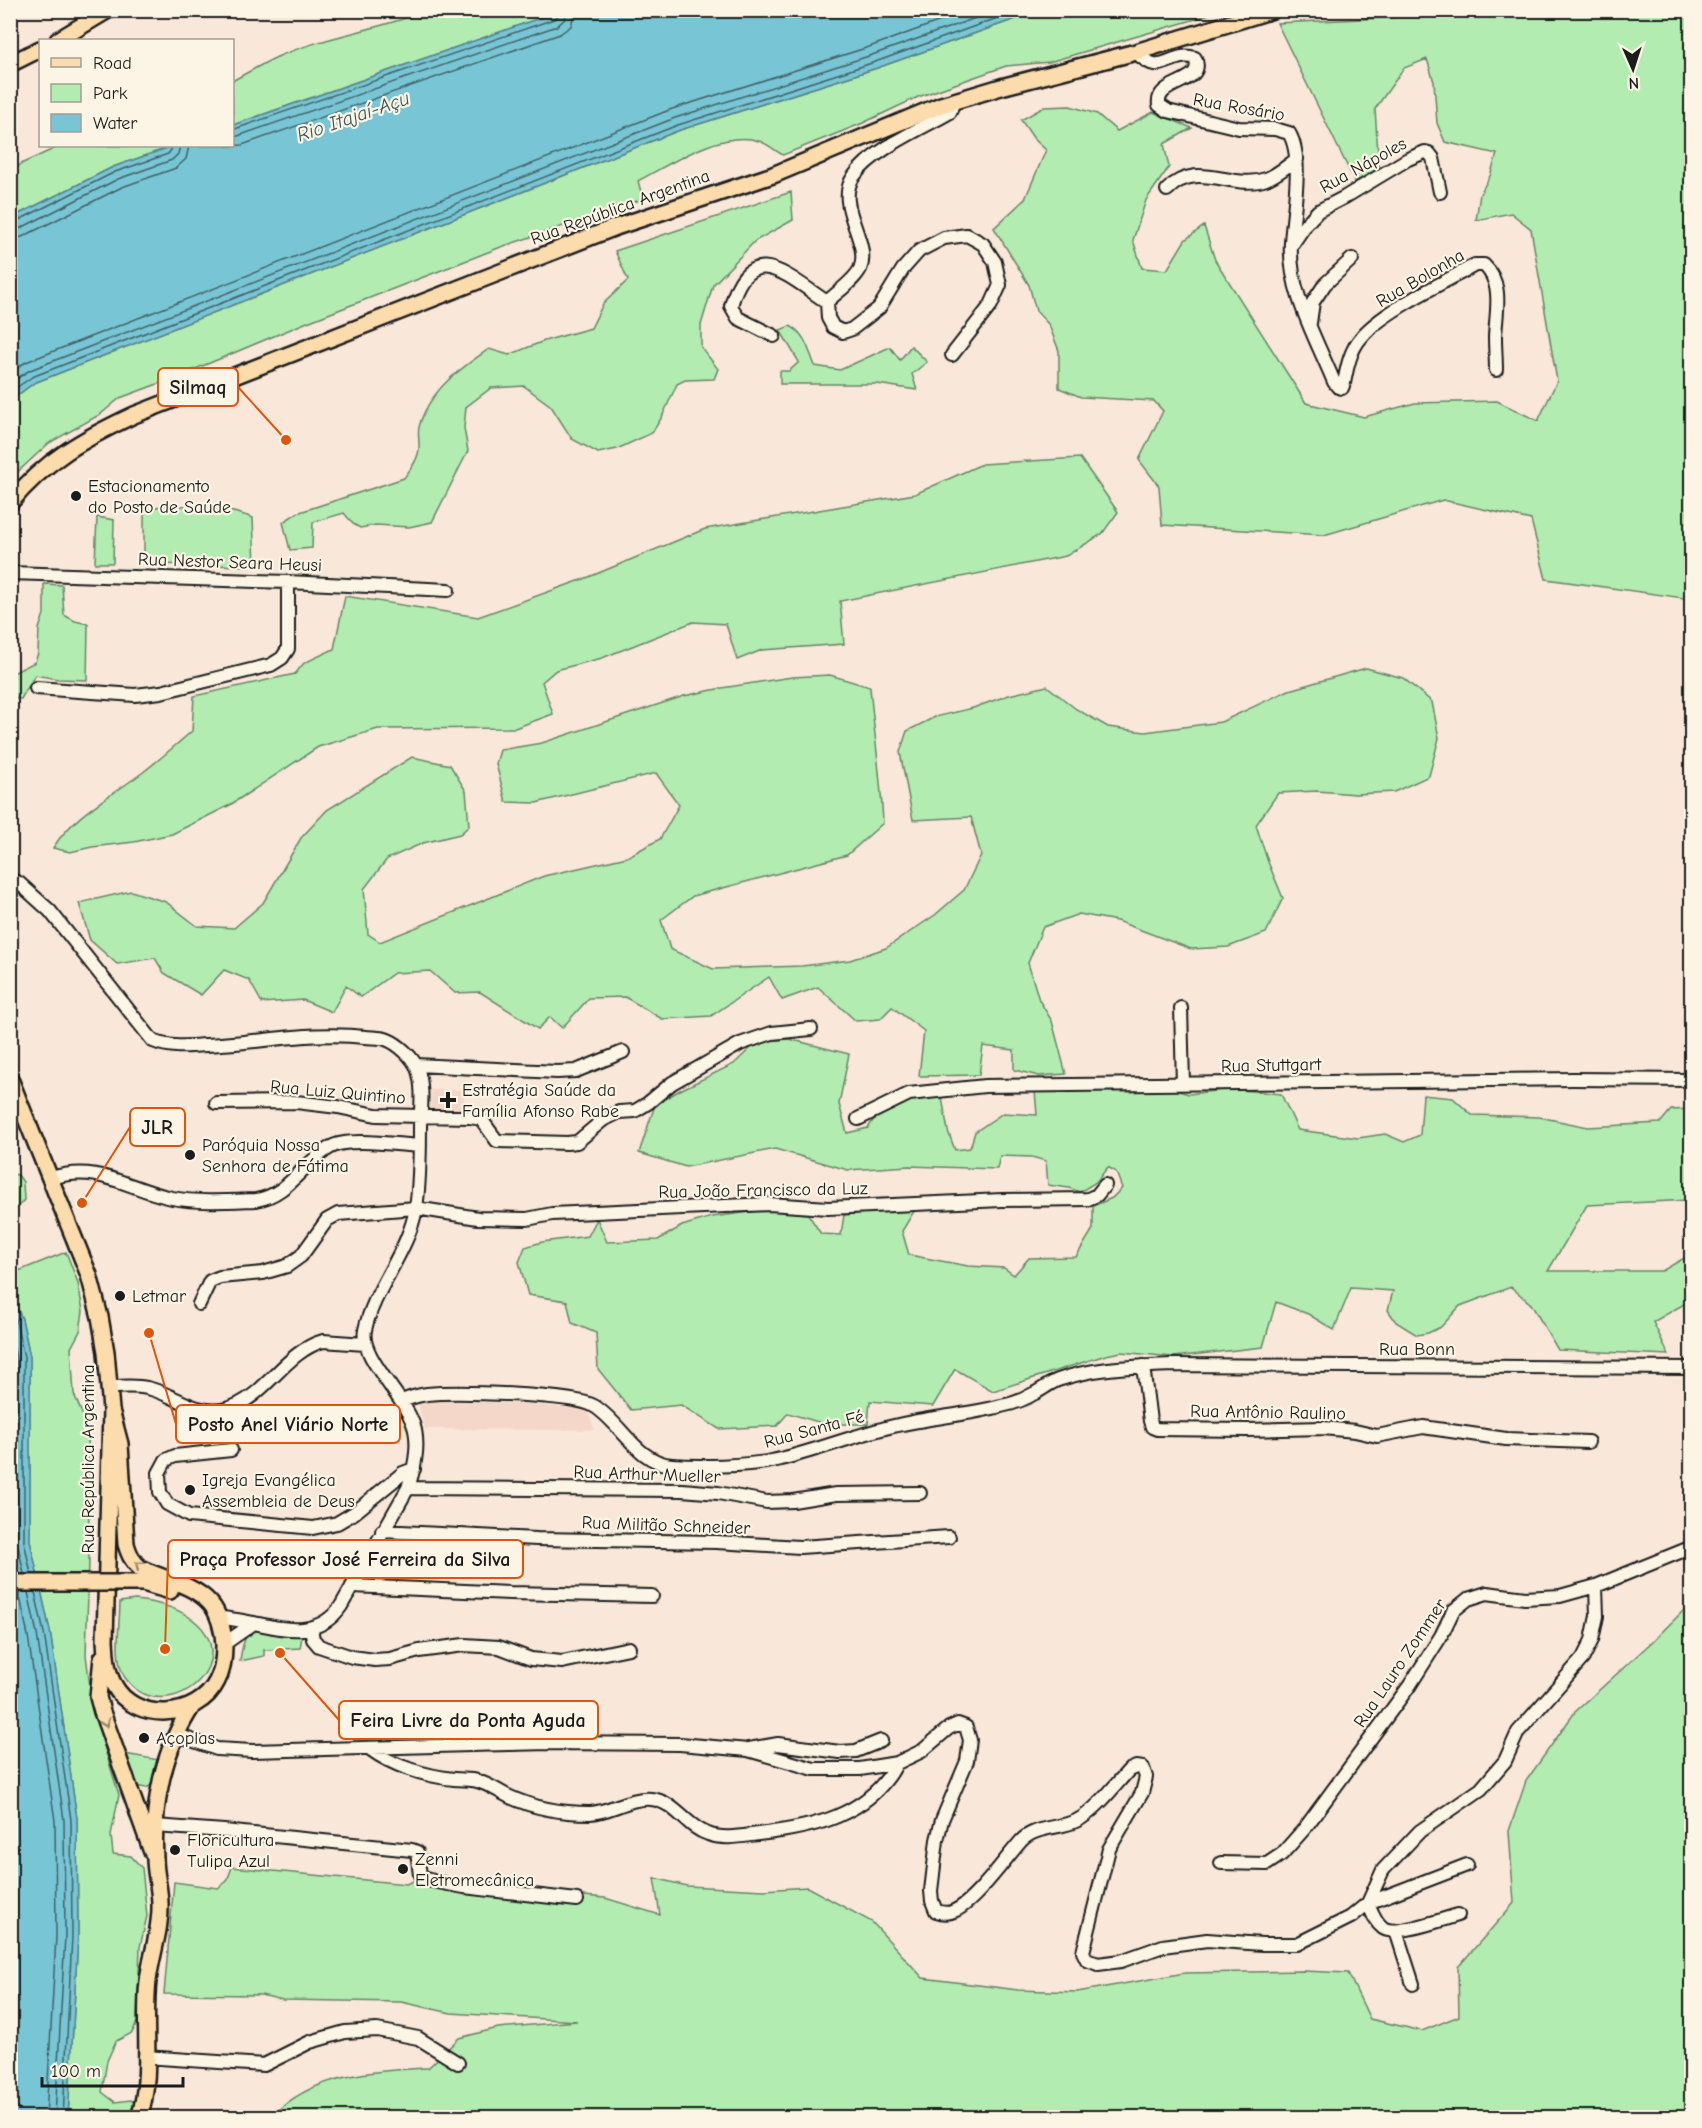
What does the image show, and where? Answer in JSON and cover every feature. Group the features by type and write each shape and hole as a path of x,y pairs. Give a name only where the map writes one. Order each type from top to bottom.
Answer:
{"main road":[{"path":"60,39 108,10"},
{"name":"Rua República Argentina","path":"10,502 47,465 72,446 134,415 616,227 773,175 954,100 1136,52 1273,10"},
{"path":"10,64 39,50"},
{"name":"Rua República Argentina","path":"10,1079 89,1275 106,1352 111,1410 105,1640"},
{"path":"105,1640 107,1666 115,1687 127,1701 152,1711 169,1713 193,1705 217,1682 224,1660 223,1630 208,1601 188,1588 140,1568 129,1554 126,1544 120,1444 111,1410"},
{"path":"10,1583 143,1583 159,1586 197,1604 217,1618"},
{"path":"105,1640 98,1681 98,1697 155,1860"},
{"path":"139,2118 144,2091 148,1981 159,1924 160,1904 155,1860 158,1797 170,1749 193,1705"},
{"path":"129,1791 141,1803 152,1802 158,1797"}],"street":[{"name":"Rua Rosário","path":"1136,52 1145,63 1156,65 1186,56 1195,58 1196,70 1191,76 1163,90 1158,100 1159,105 1168,111 1239,128 1275,129 1288,133 1294,141 1297,159 1291,246 1294,274 1309,325 1334,382 1341,388"},
{"path":"827,302 859,272 863,259 847,197 852,178 879,154 950,112 954,100"},
{"name":"Rua Nápoles","path":"1291,246 1318,211 1364,187 1408,159 1425,152 1429,153 1432,158 1440,192"},
{"path":"1167,190 1176,180 1190,175 1252,181 1265,180 1297,159"},
{"path":"827,302 828,318 833,327 843,332 852,329 879,308 903,269 919,251 944,238 967,235 983,244 995,262 1000,285 991,305 952,355"},
{"path":"1309,325 1313,302 1325,284 1352,259"},
{"name":"Rua Bolonha","path":"1341,388 1353,349 1361,336 1387,316 1474,265 1484,265 1492,273 1499,301 1495,336 1496,370"},
{"path":"774,336 738,318 731,306 735,290 747,275 758,268 772,267 792,277 827,302"},
{"name":"Rua Nestor Seara Heusi","path":"10,573 448,590"},
{"path":"36,688 135,695 160,692 272,665 282,658 288,649 288,582"},
{"path":"10,879 20,883 50,911 153,1041 162,1045 186,1046 261,1042 304,1035 340,1034 388,1040 404,1050 416,1065 420,1083 420,1146 416,1209 410,1231 364,1332 365,1344 401,1401 415,1432 414,1469 408,1488 334,1616 325,1623 297,1630 217,1618"},
{"path":"1181,1008 1183,1084"},
{"name":"Rua Luiz Quintino","path":"216,1103 296,1102 338,1107 376,1115 470,1117 481,1119 497,1141 577,1142 603,1120 619,1112 635,1111 672,1083 740,1044 772,1033 811,1029"},
{"path":"416,1065 576,1071 623,1053"},
{"name":"Rua Stuttgart","path":"858,1119 909,1094 985,1086 1573,1078 1692,1080"},
{"path":"51,1178 63,1174 101,1175 176,1199 256,1200 269,1198 281,1190 311,1161 332,1146 344,1142 420,1146"},
{"name":"Rua João Francisco da Luz","path":"199,1304 210,1281 220,1277 263,1273 288,1266 301,1256 327,1220 338,1214 416,1209 478,1218 527,1219 552,1214 770,1204 828,1208 1002,1200 1088,1199 1097,1195 1105,1185"},
{"path":"110,1387 148,1388 210,1411 224,1410 244,1401 287,1363 317,1343 323,1341 365,1344"},
{"name":"Rua Santa Fé","path":"401,1401 429,1393 578,1400 593,1405 606,1415 622,1434 647,1456 669,1465 738,1464 770,1461 900,1424 952,1417 1004,1406 1034,1394 1055,1381 1079,1373 1114,1367 1143,1366"},
{"name":"Rua Bonn","path":"1143,1366 1692,1368"},
{"name":"Rua Antônio Raulino","path":"1143,1366 1150,1421 1152,1427 1157,1429 1323,1428 1377,1436 1423,1427 1506,1439 1588,1442"},
{"path":"231,1450 176,1456 166,1460 159,1473 160,1492 167,1504 189,1516 313,1528 337,1523 354,1513 403,1473 414,1469"},
{"name":"Rua Arthur Mueller","path":"408,1488 682,1490 718,1493 768,1502 836,1494 920,1493"},
{"name":"Rua Militão Schneider","path":"382,1531 537,1539 716,1542 800,1547 949,1537"},
{"name":"Rua Lauro Zommer","path":"1221,1863 1268,1864 1282,1854 1318,1811 1410,1685 1441,1636 1453,1611 1468,1599 1487,1593 1525,1598 1560,1596 1596,1587 1692,1547"},
{"path":"352,1586 652,1596"},
{"path":"1458,1915 1396,1931 1384,1930 1375,1920 1368,1903 1383,1869 1420,1831 1481,1789 1505,1761 1518,1732 1583,1658 1592,1640 1597,1616 1596,1587"},
{"path":"224,1644 254,1623"},
{"path":"311,1628 313,1639 319,1646 352,1657 375,1660 464,1645 500,1647 531,1659 562,1662 629,1648"},
{"path":"177,1735 217,1749 264,1751 559,1743 680,1744 748,1750 814,1769 860,1769 897,1763 922,1751 949,1728 958,1724 966,1727 970,1740 967,1761 942,1820 937,1840 931,1891 936,1911 943,1913 954,1911 977,1893 1023,1838 1044,1828 1077,1820 1088,1813 1130,1770 1136,1767 1143,1768 1146,1777 1142,1793 1109,1849 1083,1952 1087,1960 1098,1964 1121,1961 1163,1947 1207,1940 1297,1944 1351,1917 1368,1903 1467,1865"},
{"path":"748,1750 778,1743 840,1752 856,1751 880,1741"},
{"path":"370,1749 386,1761 453,1779 479,1782 510,1798 555,1811 592,1813 640,1799 663,1801 700,1832 712,1836 737,1837 797,1829 832,1820 867,1799 890,1777 897,1763"},
{"path":"155,1826 412,1850 417,1852 420,1875 432,1881 577,1900"},
{"path":"1396,1931 1413,1983"},
{"path":"145,2057 264,2065 310,2042 345,2032 377,2030 418,2038 458,2063"}],"shaded area":[{"name":"Estratégia Saúde da Família Afonso Rabe","path":"431,1090 464,1090 464,1110 431,1109"},
{"path":"417,1400 530,1404 587,1410 595,1430 425,1429"}],"green space":[{"path":"426,11 560,11 234,125 234,80 295,50"},
{"path":"1038,11 1216,11 1196,19 1049,62 1006,66 918,97 863,123 783,155 762,142 744,139 729,140 697,150 638,181 643,199 501,247 120,398 101,414 49,443 11,478 11,400 34,383 680,130 877,68"},
{"path":"1444,11 1691,11 1692,472 1687,473 1691,599 1546,579 1531,520 1443,500 1324,535 1162,525 1159,486 1139,460 1163,411 1154,401 1081,397 1059,388 1059,351 1049,325 1036,311 1029,285 994,228 1025,199 1046,150 1034,139 1021,120 1044,107 1070,106 1097,114 1117,131 1153,112 1192,128 1164,144 1169,167 1146,200 1133,240 1142,268 1167,270 1185,240 1204,226 1215,260 1306,403 1364,417 1415,403 1497,401 1538,421 1557,381 1531,229 1511,213 1476,220 1480,194 1490,176 1497,154 1445,142 1437,123 1434,82 1427,59 1404,68 1375,109 1379,168 1355,182 1277,23 1425,16"},
{"path":"58,147 170,147 113,167 11,218 10,172 23,163"},
{"path":"791,192 793,220 755,241 713,285 701,325 701,347 718,369 714,379 685,380 677,384 652,433 617,449 598,453 572,439 551,406 524,386 491,388 466,407 464,428 468,451 432,522 409,527 376,525 360,528 353,524 344,513 313,522 312,548 290,550 283,522 297,513 404,478 417,457 419,427 430,402 438,391 467,364 489,349 509,355 544,341 591,328 603,304 628,280 615,251"},
{"path":"790,326 803,338 815,366 840,370 890,347 900,360 911,346 927,362 912,374 917,390 877,384 780,384 780,371 789,371 799,362 780,330"},
{"path":"1080,458 1118,512 1102,534 1066,556 840,601 844,644 762,650 737,660 726,624 693,622 602,658 556,670 542,682 553,714 515,728 378,729 318,747 230,805 172,834 70,852 53,848 61,836 82,816 142,773 192,731 194,696 295,674 304,663 334,649 345,596 478,617 584,579 705,529 915,494 982,464"},
{"path":"165,505 221,510 253,518 255,566 153,564 144,553 144,510"},
{"path":"97,517 114,520 113,563 95,563"},
{"path":"44,584 62,585 64,615 88,624 87,680 35,675 21,699 11,698 11,674 35,662 38,653 39,629 44,614"},
{"path":"1366,668 1403,678 1432,702 1439,738 1429,776 1394,792 1278,793 1256,825 1283,898 1266,933 1228,947 1191,949 1117,921 1079,914 1043,927 1028,963 1039,1000 1052,1021 1066,1074 1039,1076 1014,1070 1014,1050 983,1046 979,1075 919,1076 924,1031 892,1007 880,1019 856,1021 818,987 782,1000 769,977 711,1016 662,1019 625,997 589,998 562,1028 550,1017 538,1029 480,992 455,993 430,971 394,973 361,997 346,986 332,1012 303,1000 262,1003 249,980 224,970 201,995 164,973 155,958 117,964 90,940 79,903 131,891 166,902 197,926 234,928 263,903 301,838 327,810 412,757 450,765 466,791 469,826 460,834 423,843 387,859 364,889 368,934 380,942 544,876 627,857 660,839 679,805 656,773 536,803 506,802 496,764 500,750 542,743 684,696 792,677 830,675 870,687 883,823 847,855 693,896 661,920 670,949 713,969 802,966 850,960 886,948 935,915 964,890 981,855 971,817 913,820 900,752 907,731 935,717 1047,686 1076,709 1108,727 1145,732 1221,722 1289,690"},
{"path":"789,1039 849,1054 839,1104 847,1133 868,1128 878,1113 910,1097 941,1092 948,1131 955,1150 970,1148 975,1132 1003,1113 1037,1115 1035,1091 1062,1089 1106,1091 1164,1087 1189,1094 1231,1089 1281,1094 1298,1130 1358,1138 1385,1134 1404,1142 1420,1135 1423,1095 1453,1098 1472,1115 1539,1117 1588,1127 1660,1123 1671,1110 1691,1109 1691,1200 1587,1205 1548,1271 1662,1271 1691,1254 1691,1300 1653,1322 1669,1355 1558,1350 1531,1304 1511,1287 1460,1306 1441,1327 1417,1335 1396,1322 1388,1310 1393,1291 1351,1288 1334,1330 1308,1314 1276,1302 1263,1347 1173,1357 1121,1352 993,1391 955,1369 933,1406 870,1401 868,1424 825,1424 788,1413 777,1426 719,1429 681,1405 631,1410 598,1369 596,1333 572,1323 567,1301 528,1295 519,1262 525,1247 542,1242 588,1236 597,1219 607,1242 658,1240 682,1226 712,1217 766,1210 808,1214 821,1234 841,1235 844,1215 916,1208 902,1231 909,1255 968,1266 1004,1268 1014,1275 1029,1258 1076,1257 1093,1229 1093,1206 1112,1198 1122,1188 1116,1172 1108,1167 1096,1182 1080,1192 1048,1185 1046,1161 1032,1157 1000,1156 997,1169 909,1166 848,1170 775,1149 686,1167 639,1153 655,1105 734,1064 757,1042"},
{"path":"11,1161 13,1174 18,1175 23,1182 24,1200 13,1212 11,1222"},
{"path":"66,1252 78,1283 83,1311 80,1331 71,1348 74,1394 88,1428 89,1561 86,1655 93,1710 119,1795 111,1835 113,1854 131,1856 142,1868 147,1916 140,1947 137,2022 132,2033 116,2041 107,2061 102,2092 115,2102 131,2100 157,2117 68,2117 78,1936 77,1819 50,1631 30,1541 30,1357 22,1319 11,1293 10,1255 16,1272"},
{"path":"135,1600 152,1602 176,1610 191,1618 206,1634 211,1656 208,1667 202,1677 184,1692 169,1697 151,1696 138,1691 124,1677 120,1667 118,1649 120,1602"},
{"path":"1691,1603 1692,1757 1688,1761 1692,1849 1691,2117 272,2117 287,2103 324,2083 365,2073 428,2068 459,2038 498,2028 577,2021 451,2013 401,2002 283,2000 261,1995 164,1994 174,1882 218,1888 227,1881 232,1867 406,1884 416,1880 605,1898 660,1915 654,1878 687,1886 764,1890 807,1887 872,1922 923,1978 1018,1990 1077,1992 1185,1973 1303,1971 1348,1973 1370,2019 1422,2031 1459,2016 1458,1967 1514,1903 1509,1831 1526,1781 1575,1712"},
{"path":"270,1628 271,1634 302,1636 300,1648 264,1650 264,1656 240,1661 242,1646 247,1636 255,1630"},
{"path":"125,1754 159,1760 152,1785 146,1788 136,1786"}],"water":[{"name":"Rio Itajaí-Açu","path":"560,11 1038,11 877,68 680,130 34,383 11,400 11,218 113,167 170,147 234,147 234,125"},
{"path":"10,1293 22,1319 30,1357 30,1541 50,1631 77,1819 78,1936 68,2117 11,2117"}],"place":[{"name":"Silmaq","path":"286,440"},
{"name":"Estacionamento do Posto de Saúde","path":"76,496"},
{"name":"Estratégia Saúde da Família Afonso Rabe","path":"448,1100"},
{"name":"Paróquia Nossa Senhora de Fátima","path":"190,1155"},
{"name":"JLR","path":"82,1203"},
{"name":"Letmar","path":"120,1296"},
{"name":"Posto Anel Viário Norte","path":"149,1333"},
{"name":"Igreja Evangélica Assembleia de Deus","path":"190,1490"},
{"name":"Praça Professor José Ferreira da Silva","path":"165,1649"},
{"name":"Feira Livre da Ponta Aguda","path":"280,1653"},
{"name":"Açoplas","path":"144,1738"},
{"name":"Floricultura Tulipa Azul","path":"175,1850"},
{"name":"Zenni Eletromecânica","path":"403,1869"}]}
